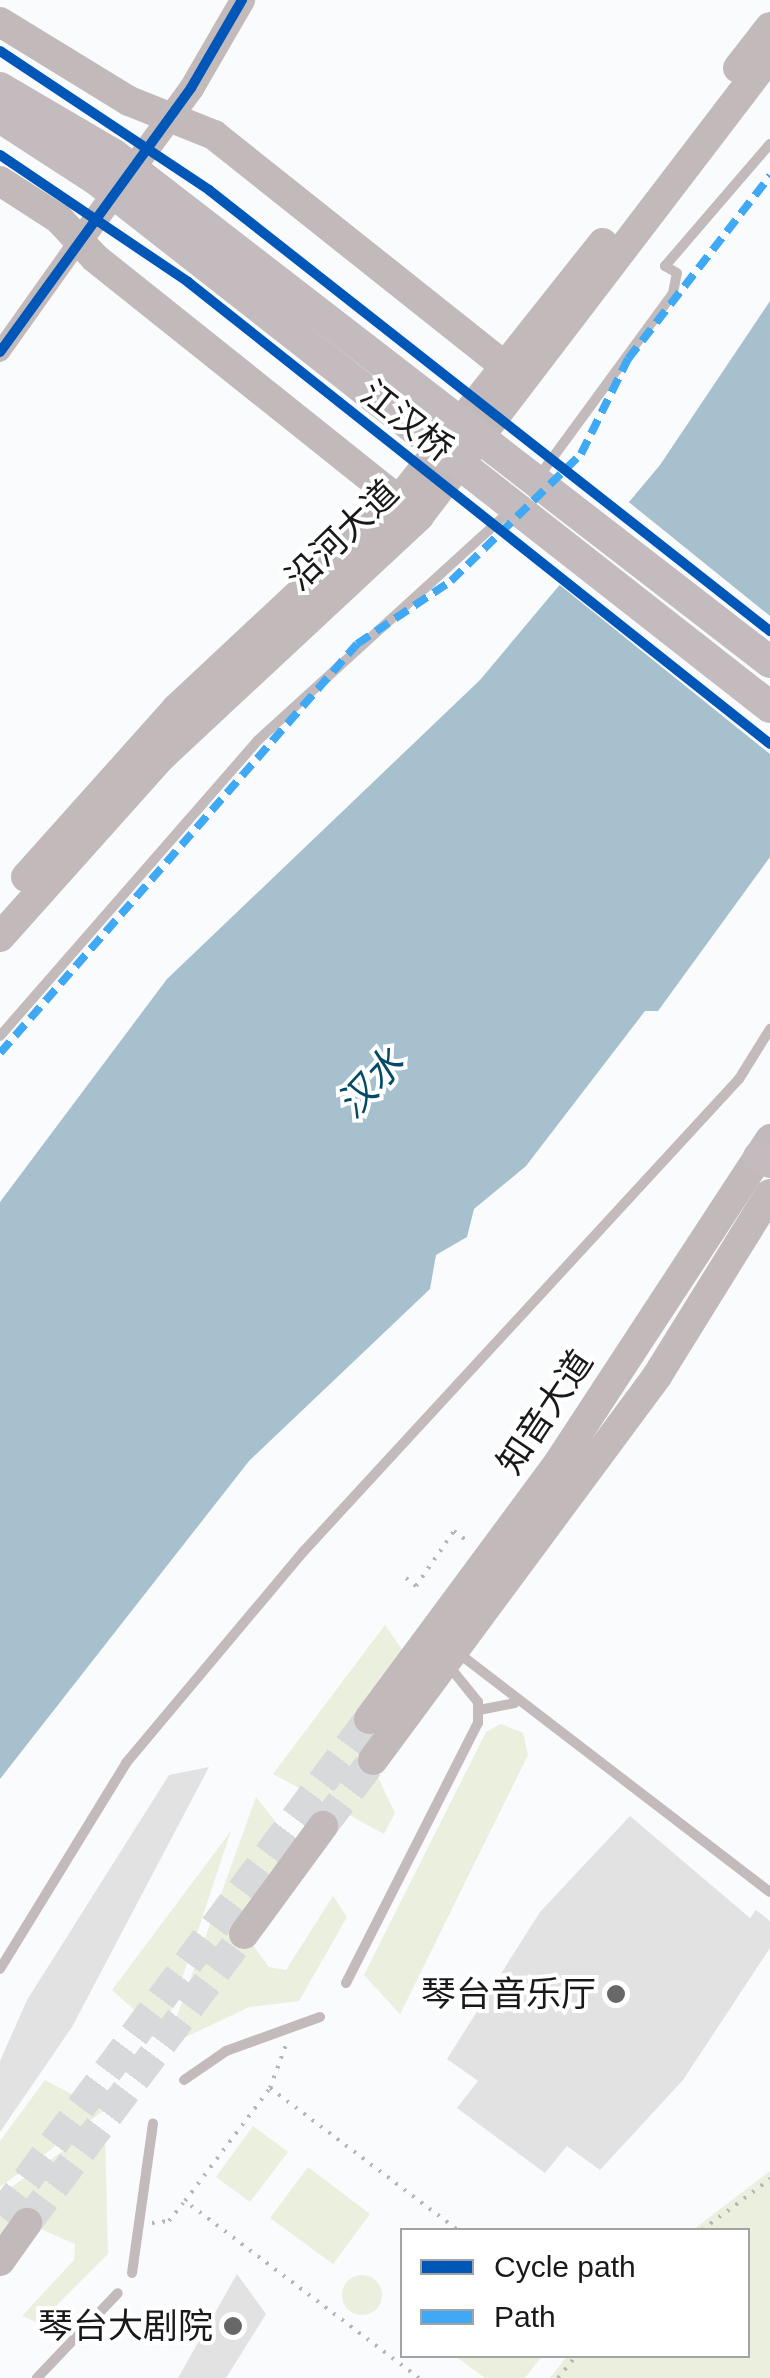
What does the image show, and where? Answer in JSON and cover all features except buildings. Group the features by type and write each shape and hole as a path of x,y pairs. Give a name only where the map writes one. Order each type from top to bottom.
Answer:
{"main road":[{"path":"0,22 171,116 214,135 516,375"},
{"name":"沿河大道","path":"516,375 770,27"},
{"name":"沿河大道","path":"0,937 162,756 408,508 770,56"},
{"path":"0,75 18,122"},
{"path":"0,88 18,122 106,168"},
{"name":"江汉桥","path":"106,168 770,662"},
{"name":"江汉桥","path":"106,168 770,706"},
{"path":"0,182 79,240 408,508"},
{"name":"沿河大道","path":"0,907 176,709 408,508"},
{"name":"知音大道","path":"373,1760 439,1646 761,1197 766,1153"},
{"name":"知音大道","path":"369,1719 439,1646"},
{"path":"244,1934 322,1826"},
{"path":"0,2261 28,2224"}],"street":[{"path":"0,352 171,116 242,0"}],"lane":[{"path":"0,1036 256,740 478,548 590,414 673,293 677,272 666,266 770,144"},
{"path":"0,1968 126,1763 303,1552 739,1079 770,1029"},
{"path":"439,1646 770,1892"},
{"path":"439,1646 479,1710"},
{"path":"479,1710 514,1704"},
{"path":"346,1982 419,1852 479,1710"},
{"path":"184,2080 226,2051 288,2034 320,2017"},
{"path":"132,2273 142,2225 153,2123"},
{"path":"37,2378 118,2293"}],"path":[{"path":"406,1578 416,1586 454,1531 474,1547"},
{"path":"142,2225 170,2221 270,2088 288,2034"},
{"path":"270,2088 455,2228"},
{"path":"705,2228 770,2179"},
{"path":"184,2201 419,2378"},
{"path":"558,2378 574,2358"}],"green space":[{"path":"385,1625 405,1654 369,1719 375,1771 395,1813 384,1834 273,1774"},
{"path":"501,1724 523,1733 528,1755 400,2014 364,1975 486,1732"},
{"path":"256,1797 294,1845 241,1929 269,1967 286,1970 333,1896 347,1917 299,2001 249,2007 186,2037 173,2027"},
{"path":"231,1831 168,2021 159,2032 112,1990"},
{"path":"45,2080 103,2111 0,2187 0,2141"},
{"path":"253,2126 288,2152 250,2202 216,2177"},
{"path":"96,2128 105,2131 108,2254 39,2323 22,2316 74,2260 75,2244 27,2223 0,2243 0,2195"},
{"path":"308,2167 370,2214 333,2264 270,2218"},
{"path":"770,2171 770,2378 550,2378 565,2358 750,2358 750,2228 696,2228"},
{"path":"362,2275 376,2281 382,2295 376,2309 362,2315 348,2309 342,2295 348,2281"},
{"path":"458,2358 540,2358 525,2378 485,2378"}],"water":[{"name":"汉水","path":"770,301 770,857 658,1011 645,1011 526,1166 474,1209 467,1237 436,1255 430,1289 249,1461 0,1779 0,1202 167,979 480,680 660,465"}],"pier":[{"path":"625,499 770,616 770,754 556,582"}],"tunnel":[{"path":"0,2216 369,1719"},
{"path":"323,1826 373,1760"},
{"path":"27,2223 244,1934"}],"marked path":[{"path":"0,1053 357,644 451,581 581,454 628,359 770,176"}],"cycle path":[{"path":"0,352 191,88 242,0"},
{"path":"0,51 209,190 770,631"},
{"path":"0,155 188,282 770,744"}],"place":[{"name":"琴台音乐厅","path":"616,1994"},
{"name":"琴台大剧院","path":"233,2326"}]}
